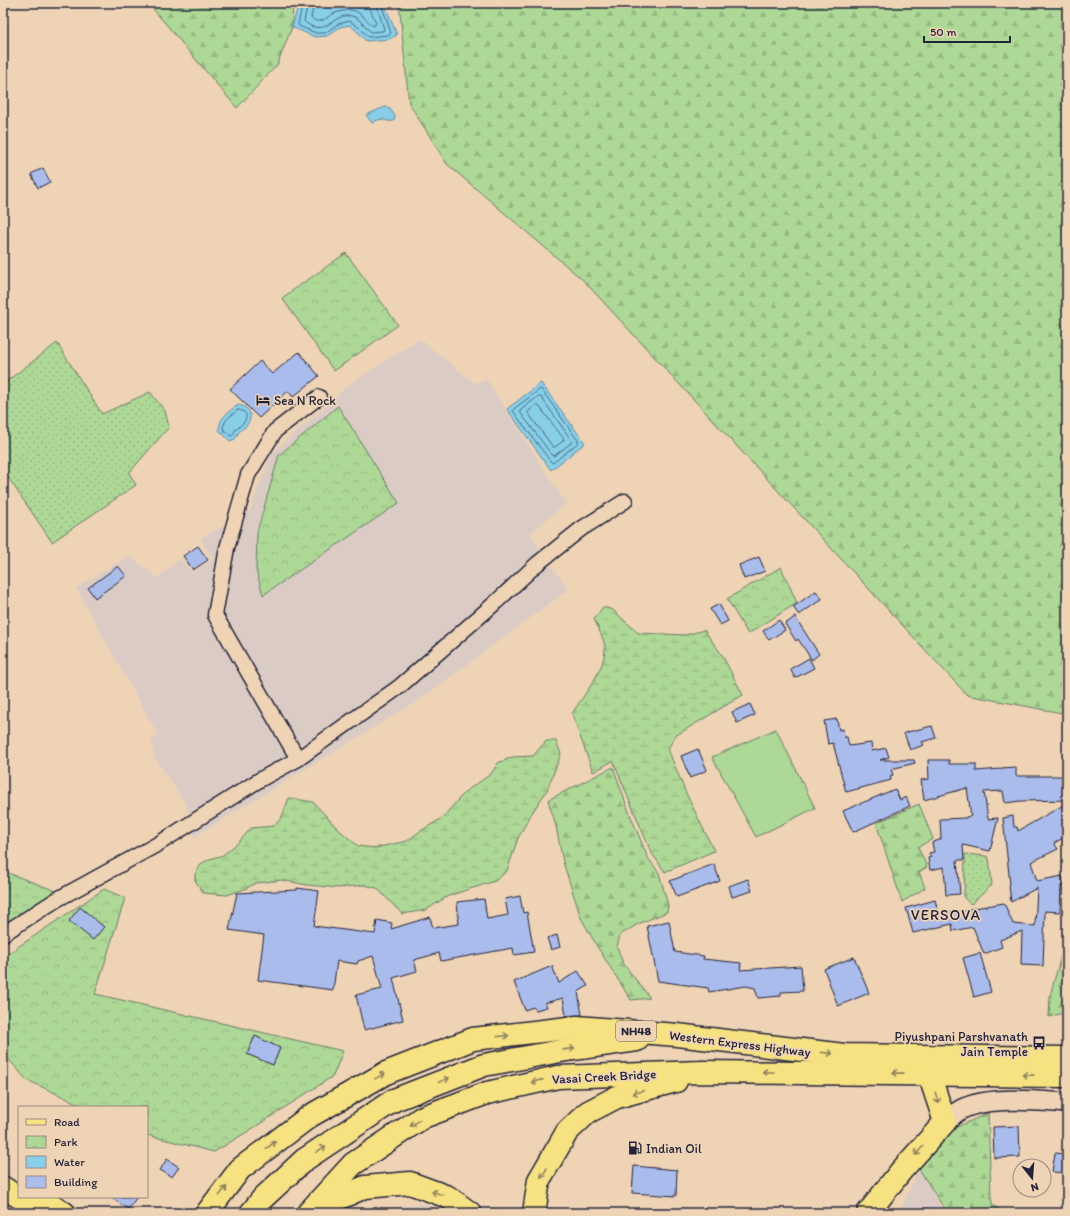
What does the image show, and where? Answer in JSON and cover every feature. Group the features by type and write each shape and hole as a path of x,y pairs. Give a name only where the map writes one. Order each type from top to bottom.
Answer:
{"highway":[{"name":"Western Express Highway","path":"207,1213 240,1169 310,1116 386,1073 473,1039 577,1027 677,1034 844,1055 1067,1058"},
{"path":"251,1213 263,1198 304,1160 394,1100 484,1064 566,1050 677,1034"},
{"name":"Western Express Highway","path":"702,1072 1067,1076"},
{"path":"534,1213 539,1180 567,1132 588,1112 617,1097 673,1083 702,1072"},
{"name":"Vasai Creek Bridge","path":"309,1212 353,1164 423,1117 487,1093 558,1076 702,1072"},
{"path":"868,1213 900,1171 945,1122 929,1074"},
{"path":"309,1212 365,1187 410,1183 448,1197 470,1213"}],"main road":[{"path":"3,1171 18,1181"},
{"path":"3,1186 18,1196"},
{"path":"20,1198 42,1213"},
{"path":"43,1198 65,1213"}],"street":[{"path":"298,759 215,615 228,548 248,475 275,431 319,397"},
{"path":"3,934 56,900 158,844 261,779 298,759 399,687 537,564 581,529 625,501"},
{"path":"945,1122 958,1111 985,1101 1033,1100 1067,1103"}],"shaded area":[{"path":"420,339 474,383 487,380 566,504 530,533 555,571 569,589 419,700 194,837 186,804 155,758 151,742 158,735 76,588 129,556 158,578 180,559 193,573 213,559 200,539 250,510 271,454 351,383"},
{"path":"919,1169 944,1213 899,1213"},
{"path":"425,1204 448,1213 357,1213 361,1211"}],"green space":[{"path":"148,3 293,3 292,27 277,65 237,108"},
{"path":"399,3 1067,3 1067,714 967,695 583,280 447,164 409,103"},
{"path":"346,253 398,325 334,371 282,298"},
{"path":"57,343 102,414 150,392 165,411 169,427 129,473 136,485 52,542 3,470 3,384"},
{"path":"338,406 399,503 263,595 256,570 257,532 279,455"},
{"path":"781,567 797,603 748,634 727,599"},
{"path":"603,607 613,610 638,633 686,635 704,630 722,655 743,695 675,736 668,749 685,791 714,851 665,872 651,852 613,761 593,772 572,714 593,682 604,657 605,645 594,619"},
{"path":"776,729 815,808 756,837 712,757"},
{"path":"546,741 556,741 561,754 547,790 518,838 507,871 495,881 448,896 426,910 402,914 377,888 364,885 339,888 307,885 282,880 256,883 245,889 227,895 203,893 195,880 195,874 202,863 223,855 239,842 251,828 273,826 281,819 289,798 313,802 338,829 358,846 375,848 407,841 442,818 466,791 491,774 498,763 512,757 533,756"},
{"path":"613,767 629,812 648,858 659,873 668,905 667,912 638,924 620,935 617,947 623,963 650,998 631,1000 581,918 563,862 556,826 548,800"},
{"path":"919,804 933,839 918,847 927,867 919,872 925,888 902,902 876,823"},
{"path":"965,854 986,856 989,858 992,885 971,904 964,898"},
{"path":"3,871 56,891 3,925"},
{"path":"104,889 125,898 95,994 343,1051 333,1076 214,1152 148,1135 148,1106 83,1106 27,1080 3,1053 3,957"},
{"path":"1067,934 1067,1012 1049,1017 1050,996"},
{"path":"988,1113 992,1204 1003,1213 947,1213 919,1169 955,1128"}],"water":[{"path":"299,3 384,3 397,35 389,39 366,41 350,25 340,27 327,36 315,37 292,27"},
{"path":"385,107 390,109 395,116 394,121 382,119 372,123 366,115"},
{"path":"541,383 585,443 551,470 507,409"},
{"path":"238,405 248,410 250,413 250,420 235,439 230,441 219,430 219,426 222,419"}],"building":[{"path":"43,168 50,182 38,188 31,174"},
{"path":"299,352 319,376 293,397 288,391 259,418 230,389 260,361 272,374"},
{"path":"198,546 208,560 193,570 183,556"},
{"path":"759,557 765,571 744,579 739,565"},
{"path":"118,566 126,576 95,598 88,588"},
{"path":"816,591 822,599 799,615 793,607"},
{"path":"719,604 728,621 720,625 710,609"},
{"path":"795,617 819,654 812,660 798,639 796,641 785,624"},
{"path":"779,620 785,630 769,640 763,631"},
{"path":"809,658 814,668 795,678 790,669"},
{"path":"750,704 755,715 737,723 732,712"},
{"path":"837,719 839,730 843,729 844,737 847,737 849,746 871,743 872,751 886,748 889,757 880,760 914,760 915,763 891,769 893,775 890,776 891,780 846,792 833,743 828,744 824,721"},
{"path":"932,726 936,738 922,742 924,745 910,750 904,733"},
{"path":"698,749 707,770 690,778 681,756"},
{"path":"928,760 949,760 949,764 976,764 976,771 1016,767 1016,776 1067,776 1067,800 1020,801 1005,803 1003,791 984,792 988,819 998,818 990,851 963,845 964,860 957,860 960,894 946,895 944,867 930,870 928,858 931,857 929,853 934,852 932,843 941,839 940,819 966,818 971,816 967,788 924,800 921,780 929,779"},
{"path":"895,789 900,800 906,797 910,806 853,832 843,811"},
{"path":"1067,803 1067,836 1054,843 1058,849 1031,862 1037,881 1062,876 1064,886 1061,886 1060,912 1045,911 1043,966 1021,965 1022,931 1000,940 1002,947 984,954 973,927 953,931 952,924 913,933 906,908 935,900 939,915 961,911 961,913 969,909 1004,903 1013,924 1035,926 1037,888 1011,902 1003,818 1013,816 1014,827 1017,827 1018,831"},
{"path":"714,864 720,881 677,897 670,881"},
{"path":"748,879 752,891 732,897 729,886"},
{"path":"297,888 319,891 314,926 375,934 377,920 392,923 391,929 430,917 433,928 459,924 457,902 484,899 487,919 508,915 505,899 520,896 523,913 527,912 534,952 514,955 513,948 441,961 439,953 414,960 417,971 393,978 403,1020 364,1030 356,995 382,989 373,956 358,961 357,964 337,961 333,990 258,980 264,935 229,930 237,893 297,890"},
{"path":"80,907 104,927 93,940 69,921"},
{"path":"669,921 675,952 704,956 703,959 741,963 740,970 801,966 803,991 781,992 781,996 758,998 755,988 746,986 709,992 708,988 658,981 647,926"},
{"path":"557,935 560,947 551,950 547,938"},
{"path":"980,953 991,992 974,997 963,958"},
{"path":"854,957 869,993 838,1006 824,969"},
{"path":"552,966 559,983 578,971 588,986 578,992 582,1015 566,1016 563,998 545,1003 547,1007 536,1010 533,1007 525,1010 514,982"},
{"path":"255,1036 280,1048 273,1065 247,1054"},
{"path":"1019,1126 1020,1157 994,1158 993,1127"},
{"path":"1055,1153 1067,1154 1067,1173 1052,1172"},
{"path":"167,1159 179,1167 172,1177 160,1170"},
{"path":"634,1166 677,1170 676,1196 632,1193"},
{"path":"112,1198 136,1198 128,1209"}],"place":[{"name":"Sea N Rock","path":"263,400"},
{"name":"Piyushpani Parshvanath Jain Temple","path":"1039,1043"},
{"name":"Indian Oil","path":"635,1148"}],"district":[{"name":"VERSOVA","path":"946,915"}]}
